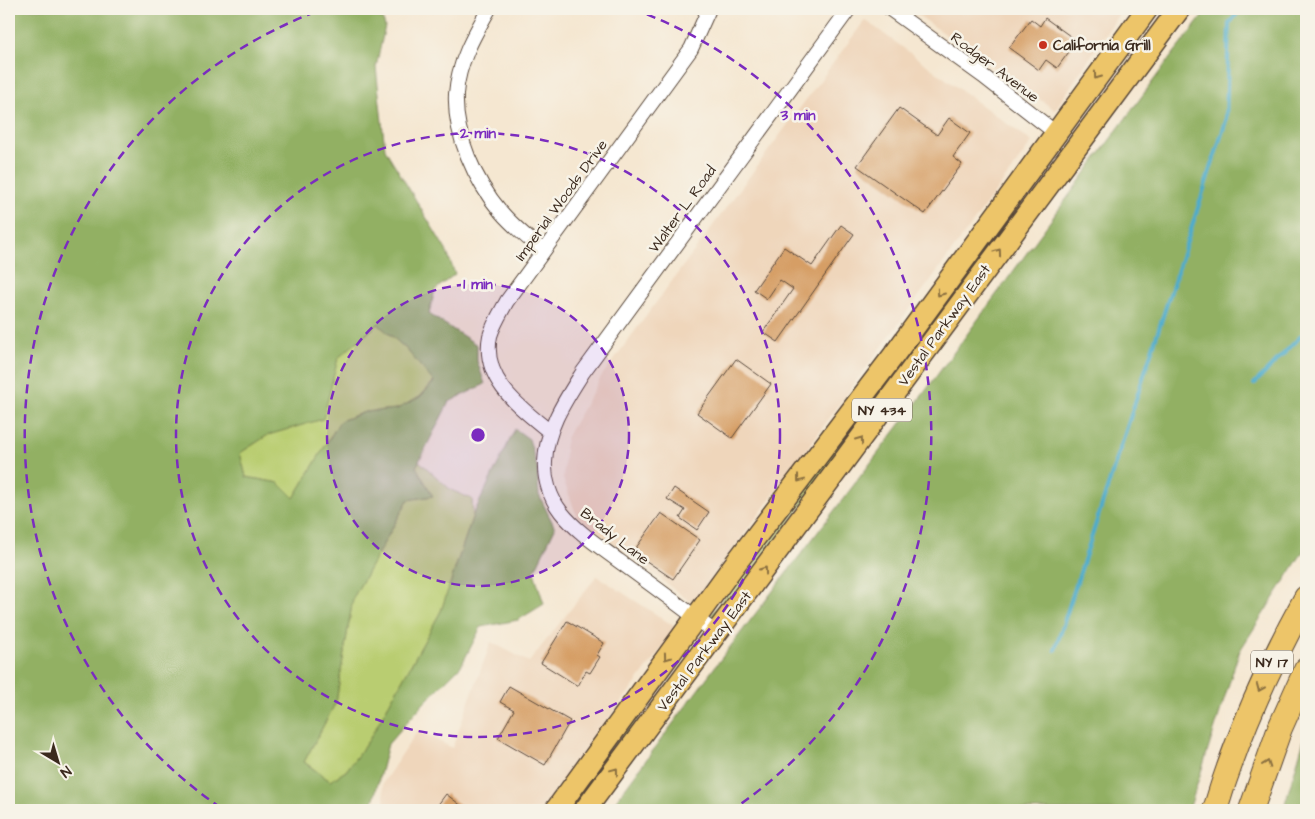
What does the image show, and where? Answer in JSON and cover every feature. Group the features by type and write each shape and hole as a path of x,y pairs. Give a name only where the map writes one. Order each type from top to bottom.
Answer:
{"highway":[{"name":"NY 17","path":"1215,810 1224,778 1264,680 1306,598"},
{"name":"NY 17","path":"1251,810 1280,728 1306,670"}],"main road":[{"name":"Vestal Parkway East","path":"556,810 732,568 894,355 1147,9"},
{"name":"Vestal Parkway East","path":"586,810 1178,9"}],"street":[{"path":"488,9 469,43 461,70 456,92 460,128 471,163 489,196 502,213 543,251"},
{"name":"Imperial Woods Drive","path":"550,432 520,407 498,382 490,362 490,334 507,302 691,49 709,9"},
{"name":"Walter L Road","path":"550,432 560,408 583,372 849,9"},
{"name":"Rodger Avenue","path":"890,9 983,76 1056,133"},
{"name":"Brady Lane","path":"550,432 545,461 548,486 553,500 561,512 598,545 717,634"}],"shaded area":[{"path":"909,9 1122,9 1055,110"},
{"path":"865,20 1032,142 693,604 577,516 563,479 566,438 601,377"},
{"path":"597,576 677,628 541,810 385,810 383,783 418,730 452,748 491,642 529,662"}],"green space":[{"path":"9,9 379,9 385,26 376,67 385,149 446,250 455,274 435,290 429,314 477,345 477,361 485,384 449,402 416,467 433,496 408,500 353,598 336,702 304,762 330,781 346,771 369,740 441,611 473,515 515,429 529,439 537,467 539,495 555,528 534,572 544,604 518,620 481,627 461,666 423,704 388,744 371,810 9,810","holes":["378,324 406,349 434,382 420,397 397,409 365,412 340,421 294,498 279,483 246,477 240,453 268,435 323,419 338,358"]},
{"path":"1208,9 1306,9 1306,547 1239,652 1189,810 609,810 717,664 921,397"},
{"path":"378,324 406,348 434,381 420,397 397,409 365,412 340,421 294,498 279,483 246,477 240,453 268,435 322,419 338,358"},
{"path":"912,344 911,351 891,386 715,623 708,619"},
{"path":"419,461 451,490 472,499 473,515 441,611 369,740 346,771 330,781 304,762 336,702 353,598 408,500"},
{"path":"689,644 687,651 572,810 565,810"},
{"path":"1306,733 1306,810 1283,810"}],"building":[{"name":"California Grill","path":"1045,18 1077,41 1057,68 1046,60 1039,70 1009,48 1031,19 1040,26"},
{"path":"899,108 937,135 949,118 970,133 953,157 962,164 925,214 857,166"},
{"path":"841,225 854,234 778,342 763,332 793,289 780,280 767,299 754,290 784,247 812,266"},
{"path":"736,359 771,384 732,438 697,413"},
{"path":"674,488 709,512 697,530 680,518 685,510 667,499"},
{"path":"661,513 700,540 673,579 633,552"},
{"path":"567,621 604,643 597,655 600,657 590,673 586,671 578,686 541,663"},
{"path":"509,686 570,721 545,765 498,738 514,710 500,702"},
{"path":"446,794 467,810 434,810"}],"waterway":[{"path":"1055,650 1226,121 1229,24 1241,9"},
{"path":"1254,384 1306,331"}],"place":[{"name":"California Grill","path":"1043,45"}]}
